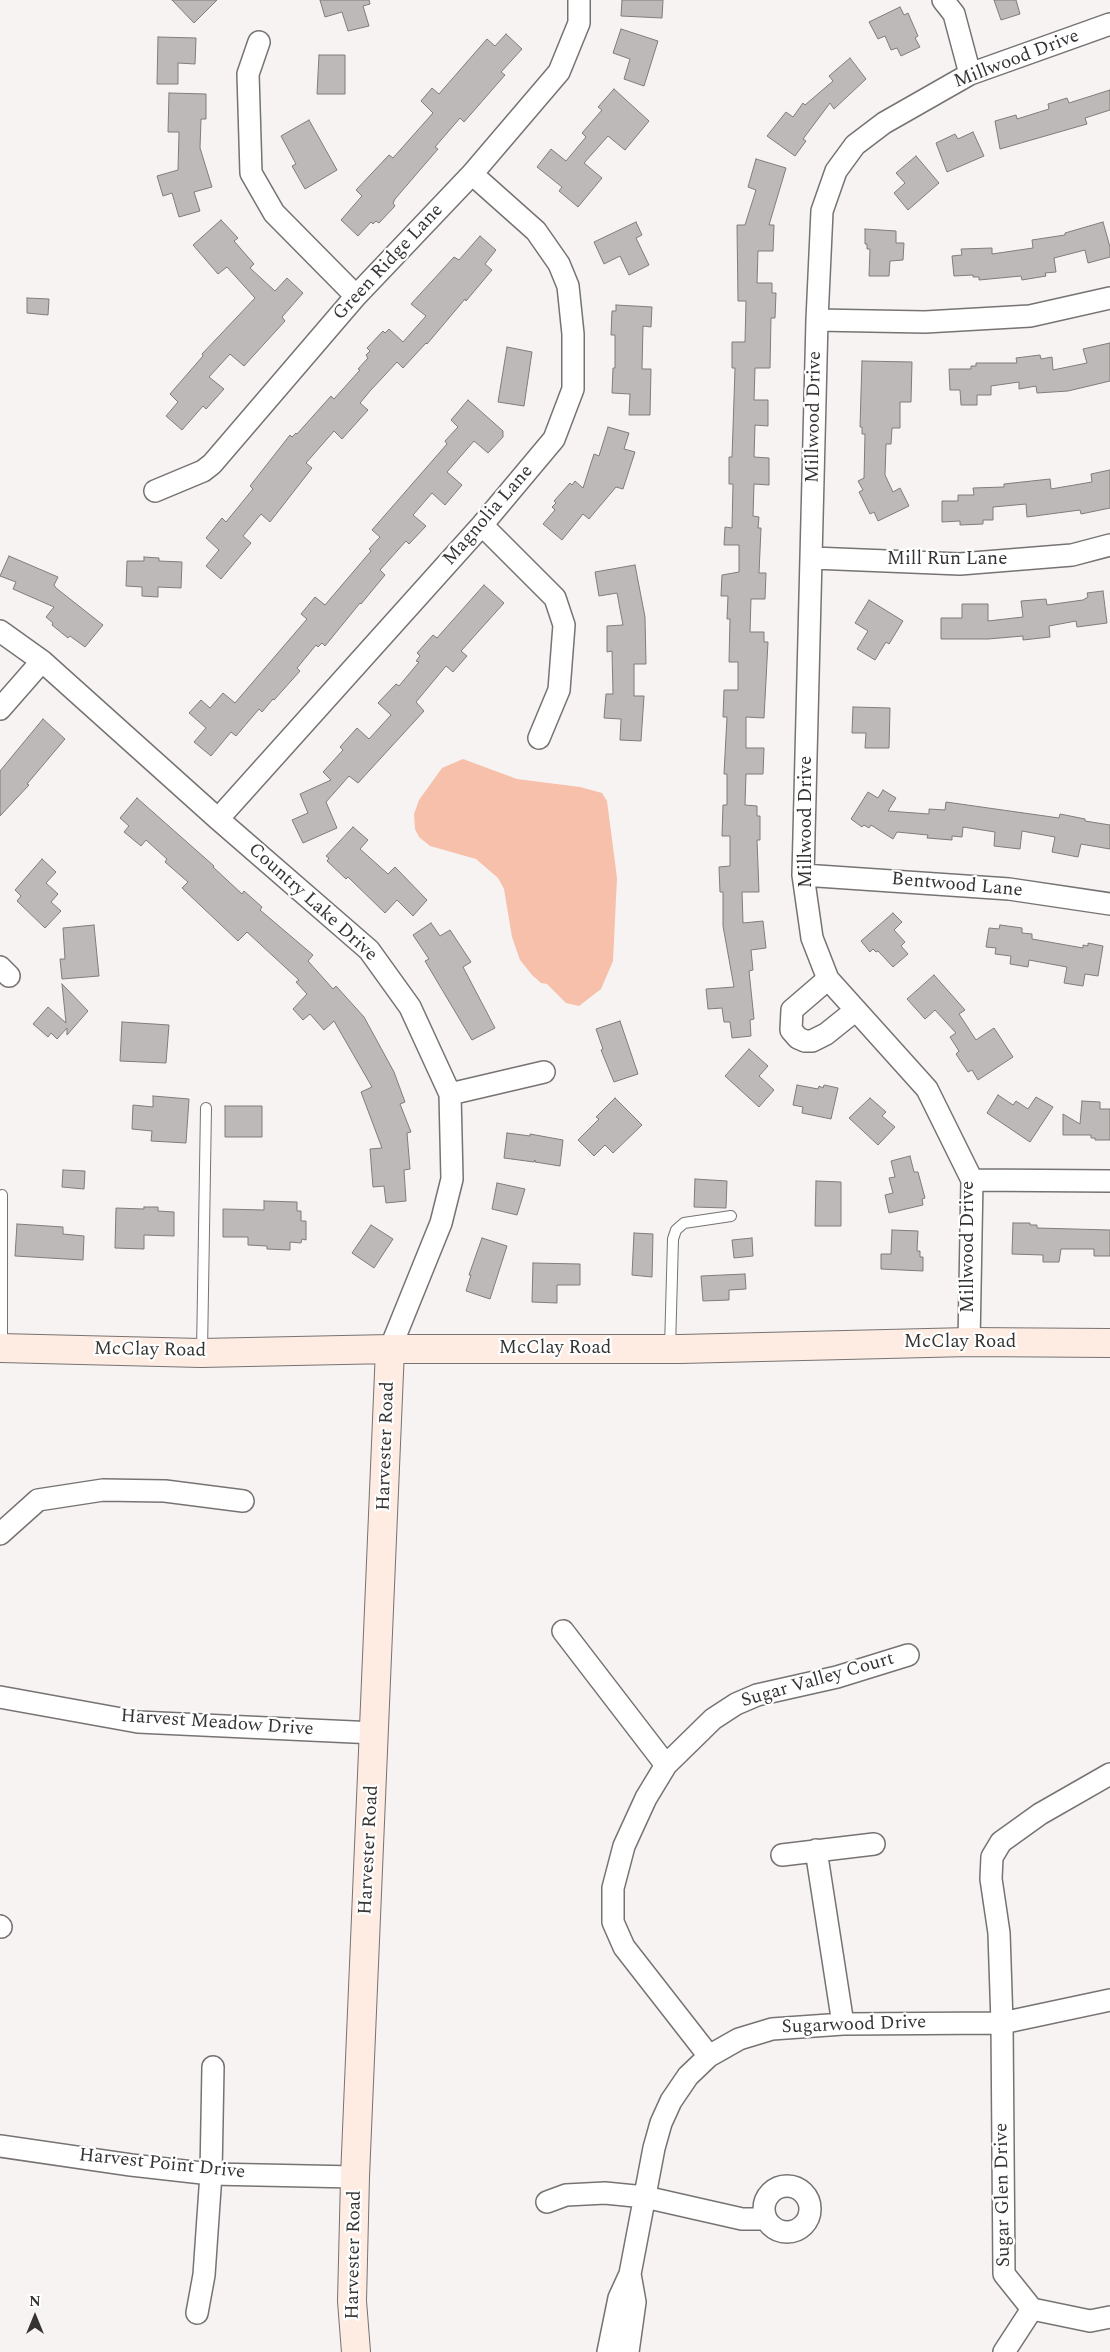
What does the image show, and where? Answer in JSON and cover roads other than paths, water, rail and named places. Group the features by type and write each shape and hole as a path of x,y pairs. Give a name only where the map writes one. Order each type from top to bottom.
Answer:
{"main road":[{"name":"McClay Road","path":"1,1348 202,1353 390,1348 670,1348 969,1342 1110,1344"},
{"name":"Harvester Road","path":"356,2352 352,2301 355,2177 390,1348"}],"street":[{"name":"Green Ridge Lane","path":"155,491 203,471 212,464 356,296 472,174 560,72 579,23 579,0"},
{"path":"943,0 954,14 970,74"},
{"name":"Millwood Drive","path":"969,1342 972,1180 927,1089 828,979 812,938 804,875 813,558 817,320 822,211 836,171 855,146 884,123 970,74 1110,24"},
{"path":"259,42 248,74 251,173 274,213 356,296"},
{"name":"Magnolia Lane","path":"218,820 482,525 554,439 573,389 573,334 568,286 559,264 536,231 472,174"},
{"path":"817,320 924,322 1030,316 1110,298"},
{"path":"482,525 555,598 564,625 559,690 539,738"},
{"name":"Mill Run Lane","path":"813,558 960,564 1072,555 1110,546"},
{"name":"Country Lake Drive","path":"0,631 42,661 218,820 369,950 410,1007 450,1094 452,1179 442,1223 390,1348"},
{"path":"0,709 42,661"},
{"name":"Bentwood Lane","path":"804,875 1009,889 1110,904"},
{"path":"828,979 792,1010 791,1030 798,1038 812,1041 826,1034 856,1010"},
{"path":"450,1094 544,1072"},
{"path":"972,1180 1110,1181"},
{"path":"1,1530 38,1500 103,1490 165,1491 243,1501"},
{"path":"563,1631 666,1765"},
{"name":"Sugar Valley Court","path":"709,2056 624,1947 613,1922 613,1888 624,1846 646,1798 666,1765 713,1719 743,1701 757,1695 837,1677 908,1655"},
{"name":"Harvest Meadow Drive","path":"0,1697 138,1722 375,1733"},
{"name":"Sugar Glen Drive","path":"1032,2308 1004,2274 1002,2023 999,1933 990,1878 992,1857 1001,1842 1040,1814 1110,1774"},
{"path":"782,1855 874,1844"},
{"path":"816,1850 842,2024"},
{"name":"Sugarwood Drive","path":"608,2352 619,2298 630,2274 654,2148 661,2123 671,2101 688,2076 709,2056 739,2040 772,2029 842,2024 1002,2023 1110,2000"},
{"path":"197,2313 204,2275 211,2174 213,2067"},
{"name":"Harvest Point Drive","path":"0,2146 131,2165 211,2174 355,2177"},
{"path":"547,2202 566,2195 605,2193 645,2197 742,2218 766,2218"},
{"name":"Sugarwood Drive","path":"628,2352 635,2302 630,2274"},
{"path":"1004,2352 1032,2308 1090,2321 1110,2317"}],"lane":[{"path":"202,1353 206,1108"},
{"path":"1,1348 2,1194"},
{"path":"670,1348 673,1239 676,1230 684,1223 731,1216"}]}
